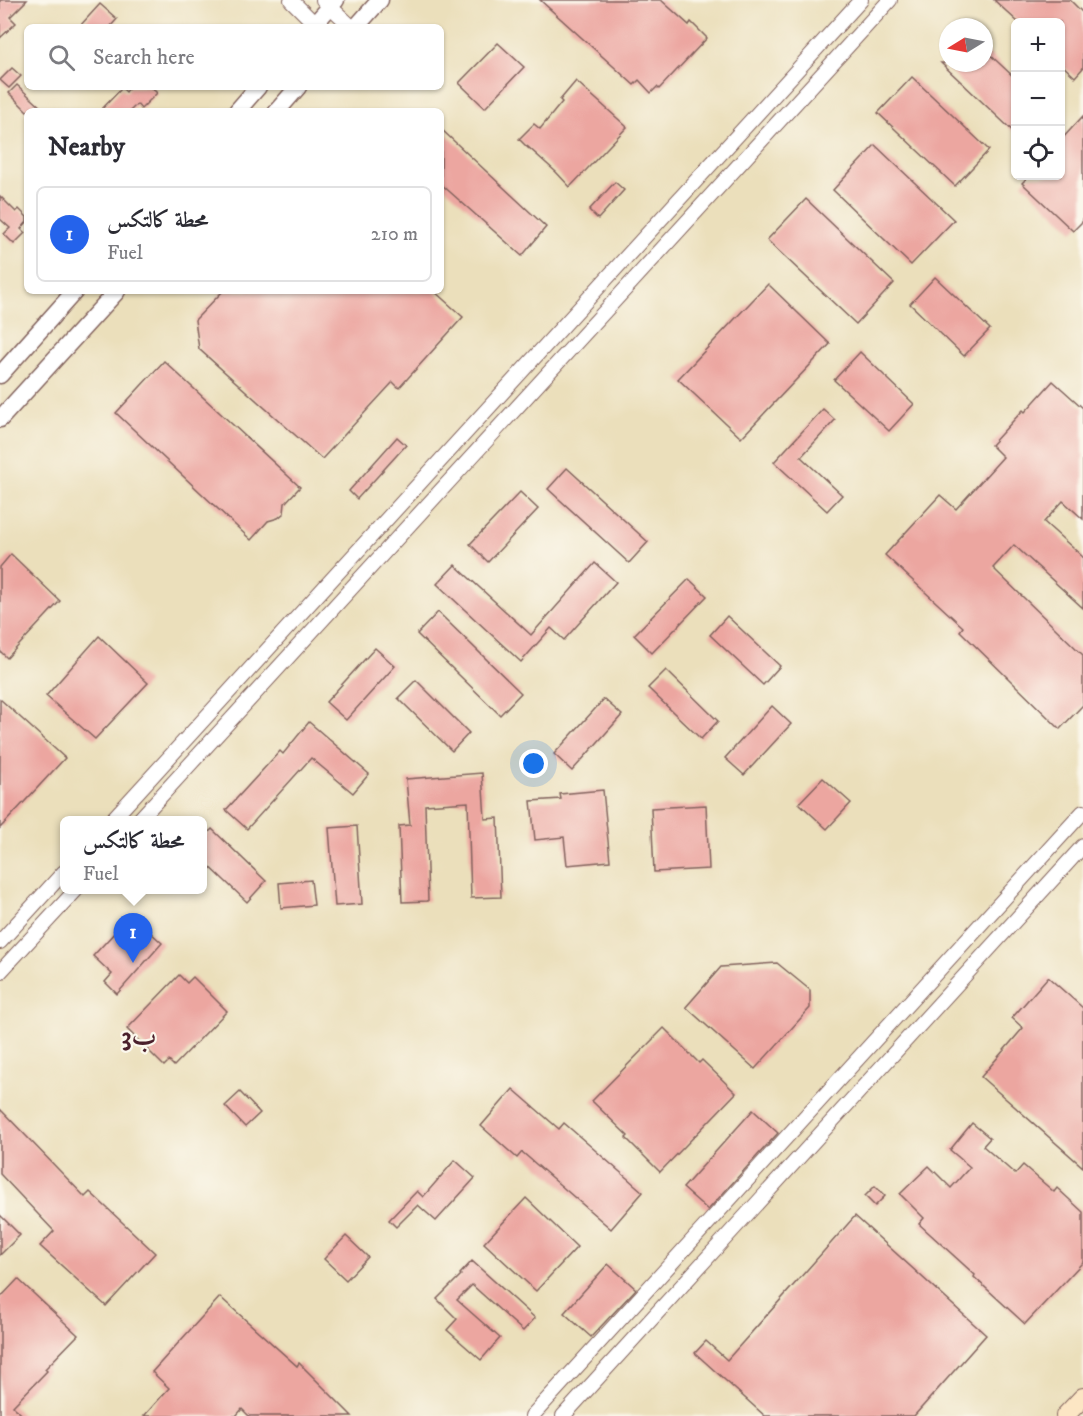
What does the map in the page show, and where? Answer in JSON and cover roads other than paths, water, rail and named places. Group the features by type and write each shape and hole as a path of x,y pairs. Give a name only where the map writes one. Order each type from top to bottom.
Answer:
{"main road":[{"path":"1065,1416 1083,1397"}],"street":[{"path":"291,0 313,24"},
{"path":"357,24 380,0"},
{"path":"115,816 861,0"},
{"path":"143,816 890,0"},
{"path":"316,24 330,2 351,24"},
{"path":"240,108 255,90"},
{"path":"280,108 295,90"},
{"path":"0,375 72,294"},
{"path":"0,419 114,294"},
{"path":"532,1416 1083,812"},
{"path":"563,1416 1083,846"},
{"path":"0,942 60,876"},
{"path":"0,972 72,894"}],"place":[{"name":"محطة كالتكس","path":"133,963"}],"district":[{"name":"ب3","path":"139,1037"}]}
